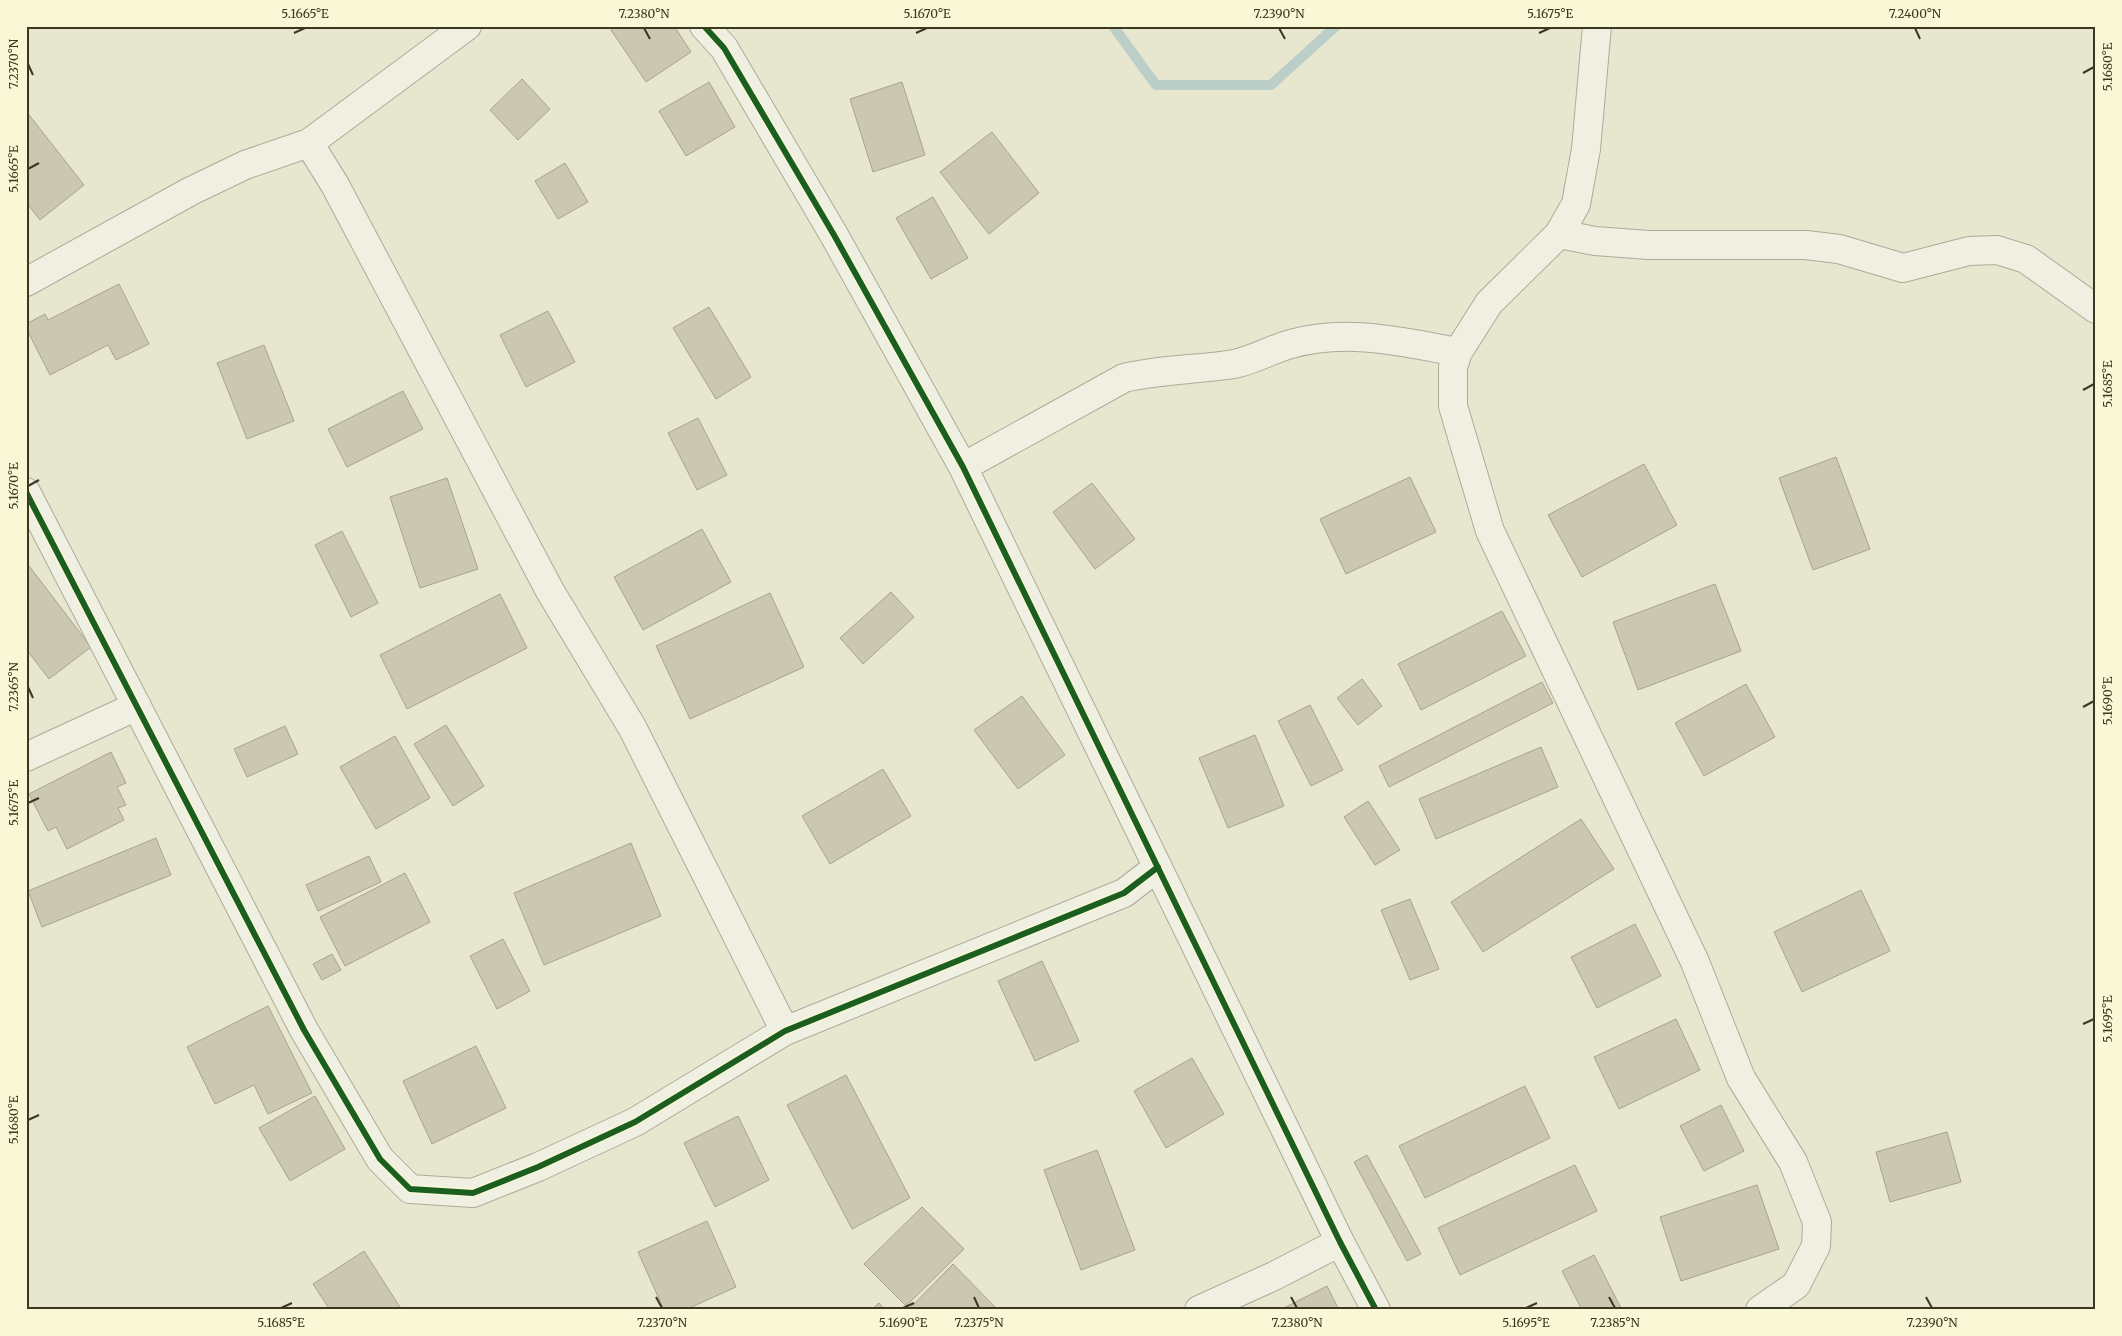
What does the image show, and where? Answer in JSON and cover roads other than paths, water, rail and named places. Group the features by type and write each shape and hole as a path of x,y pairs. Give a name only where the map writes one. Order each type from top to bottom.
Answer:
{"street":[{"path":"26,282 209,182 245,165 309,144 467,26"},
{"path":"704,26 724,48 834,235 963,467 1340,1242 1376,1310"},
{"path":"1597,26 1586,149 1576,204 1558,234 1489,303 1458,352 1453,367 1454,406 1490,530 1607,782 1695,962 1741,1078 1793,1162 1817,1222 1816,1246 1796,1285 1760,1310"},
{"path":"309,144 335,185 550,591 632,727 784,1031"},
{"path":"1558,234 1595,241 1649,245 1806,245 1831,248 1903,268 1969,251 1997,250 2026,259 2096,308"},
{"path":"963,467 1124,378 1149,372 1215,367 1246,362 1292,344 1349,336 1458,352"},
{"path":"26,492 304,1030 380,1158 410,1189 474,1193 538,1167 635,1122 784,1031 1124,893 1158,867"},
{"path":"26,757 136,706"},
{"path":"1199,1310 1274,1276 1340,1242"}],"waterway":[{"path":"1113,26 1156,85 1271,85 1336,26"}]}
